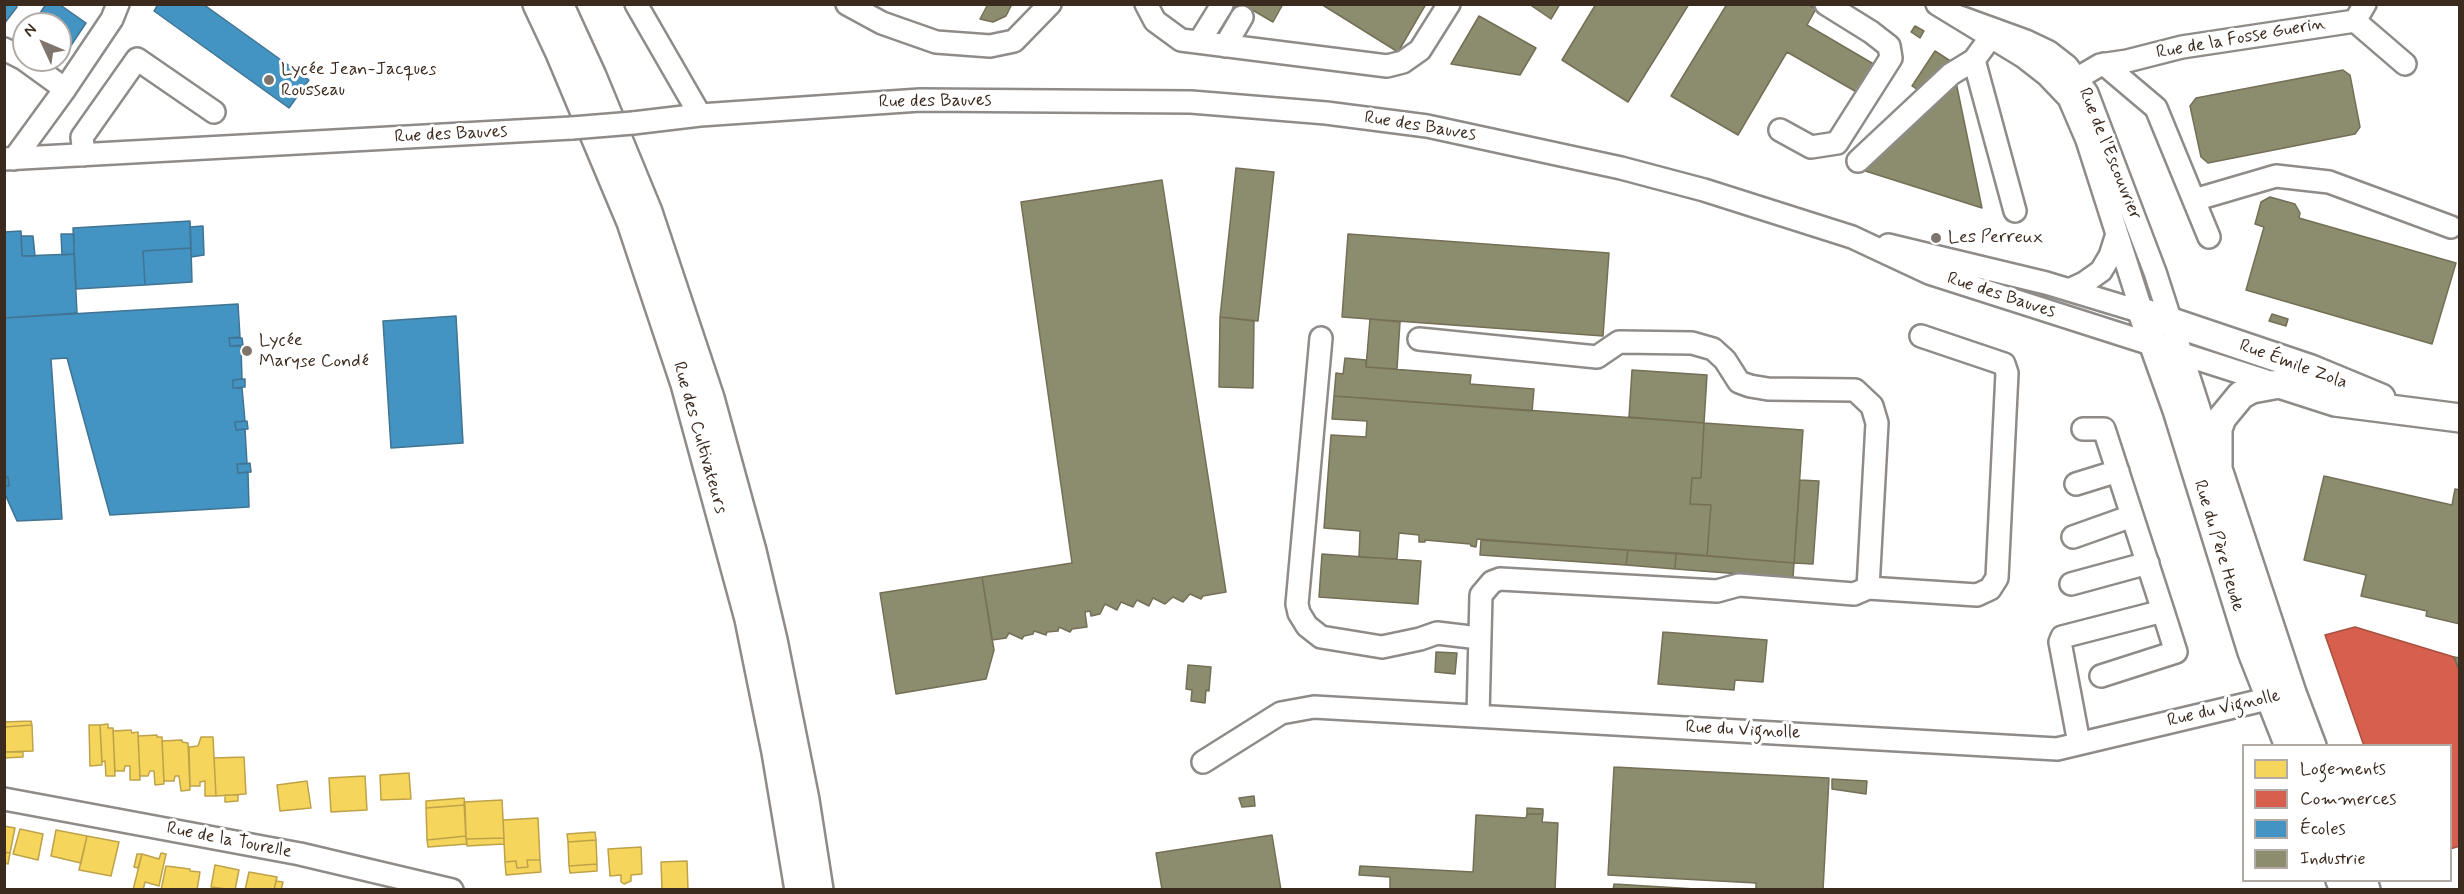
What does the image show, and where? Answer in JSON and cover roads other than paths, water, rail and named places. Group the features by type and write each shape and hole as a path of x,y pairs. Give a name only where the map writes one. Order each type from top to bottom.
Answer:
{"main road":[{"name":"Rue des Cultivateurs","path":"537,4 631,222 685,384 749,619 777,752 799,890"},
{"name":"Rue des Cultivateurs","path":"559,4 592,76 648,212 710,398 752,551 773,640 803,788 819,890"},
{"name":"Rue du Père Heude","path":"2157,317 2153,345 2177,410 2252,652 2311,744"},
{"name":"Rue Émile Zola","path":"2157,317 2311,369 2412,410"},
{"name":"Rue Émile Zola","path":"2279,384 2335,402 2412,410 2460,418"},
{"path":"2218,469 2218,429 2229,407 2241,395 2252,389 2279,384"},
{"name":"Rue du Père Heude","path":"2218,469 2281,696 2289,744"}],"street":[{"path":"9,159 65,89 112,19 118,4"},
{"path":"636,4 700,115"},
{"path":"847,4 882,23 936,42 990,46 1014,41 1050,4"},
{"path":"1146,4 1155,21 1181,40 1387,66 1402,62 1420,50 1449,4"},
{"path":"1780,130 1811,147 1837,142 1891,58 1889,46 1826,4"},
{"name":"Rue de l'Escouvrier","path":"1937,4 1994,34 2038,68 2075,91 2157,317"},
{"path":"1199,42 1222,5"},
{"name":"Rue de la Fosse Guerin","path":"2075,91 2116,66 2182,47 2360,13 2405,64"},
{"path":"1225,46 1242,17"},
{"path":"1858,161 1951,74 1974,60 1994,34"},
{"path":"84,155 82,137 137,59 214,112"},
{"path":"1974,60 2015,211"},
{"path":"2116,66 2156,108 2209,237"},
{"path":"42,72 65,89"},
{"name":"Rue de l'Escouvrier","path":"2075,91 2087,140 2116,234"},
{"name":"Rue des Bauves","path":"9,159 572,128 700,115 920,100 1191,102 1326,113 1427,126 1621,168 1704,190 1852,237 1951,258 2071,290 2157,317"},
{"path":"2194,200 2276,176 2329,182 2451,227"},
{"path":"2071,290 2084,284 2101,271 2110,256 2116,234"},
{"path":"2116,234 2136,255 2157,317"},
{"name":"Rue des Bauves","path":"1852,237 1929,273 2187,354"},
{"name":"Rue du Père Heude","path":"2157,317 2187,354 2218,469"},
{"path":"1478,716 1481,595 1492,582 1500,579 1717,591 1739,585 1854,594 1868,588 1977,595 1990,590 1997,578 2007,373 2004,364 1921,336"},
{"path":"1321,338 1296,604 1299,613 1307,626 1321,637 1382,647 1437,633 1479,638"},
{"path":"1419,339 1597,357 1619,342 1692,343 1713,349 1725,360 1739,382 1750,386 1768,389 1854,390 1872,406 1877,423 1868,588"},
{"name":"Rue Émile Zola","path":"2187,354 2279,384"},
{"path":"2083,429 2104,429 2176,652 2101,676"},
{"path":"2076,484 2118,471"},
{"path":"2073,537 2132,516"},
{"path":"2071,584 2148,563"},
{"path":"2079,743 2060,642 2062,638 2163,611"},
{"name":"Rue du Vignolle","path":"1203,762 1281,713 1314,707 2057,749 2281,696"},
{"name":"Rue de la Tourelle","path":"4,799 300,854 452,890"}],"place":[{"name":"Lycée Jean-Jacques Rousseau","path":"269,80"},
{"name":"Les Perreux","path":"1936,238"},
{"name":"Lycée Maryse Condé","path":"247,351"}]}
